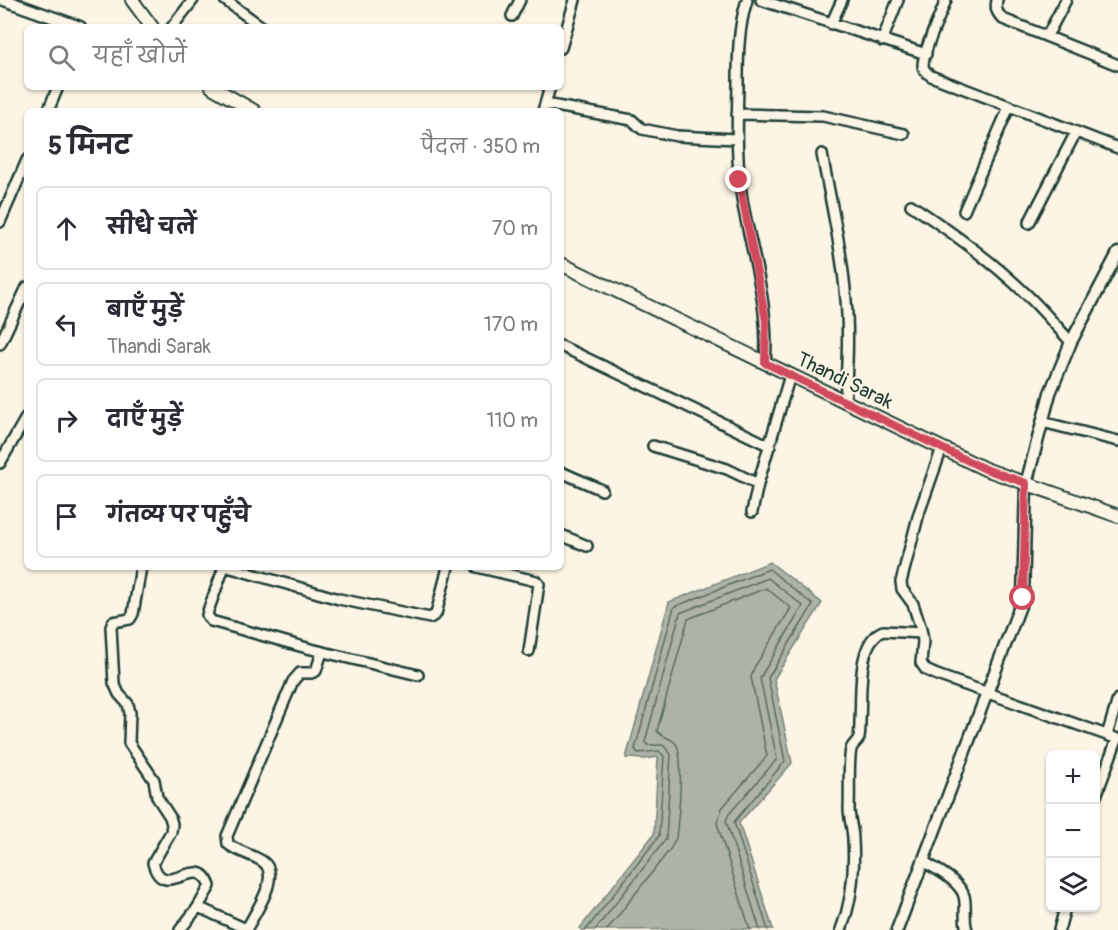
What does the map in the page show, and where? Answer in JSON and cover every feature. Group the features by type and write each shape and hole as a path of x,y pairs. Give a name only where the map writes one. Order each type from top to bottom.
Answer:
{"main road":[{"path":"132,0 150,24"},
{"path":"217,90 249,108"},
{"name":"Thandi Sarak","path":"564,265 985,469 1118,516"}],"street":[{"path":"4,0 72,24"},
{"path":"174,24 193,0"},
{"path":"225,0 258,24"},
{"path":"512,16 520,0"},
{"path":"564,38 576,0"},
{"path":"747,0 740,36 736,139 739,180 766,321 765,363"},
{"path":"761,0 926,54"},
{"path":"831,24 842,0"},
{"path":"882,41 898,0"},
{"path":"946,0 926,54 923,65 926,72 1009,107 1118,148"},
{"path":"997,0 995,7 1003,19 1118,65"},
{"path":"1047,36 1066,0"},
{"path":"49,108 57,90"},
{"path":"544,108 549,90"},
{"path":"964,211 1009,107"},
{"path":"564,111 632,120 642,129 677,136 736,139"},
{"path":"737,114 823,116 904,134"},
{"path":"1029,223 1076,132"},
{"path":"822,154 840,251 846,301 848,359 845,402"},
{"path":"0,222 24,167"},
{"path":"911,205 958,237 996,267 1027,294 1071,342"},
{"path":"897,930 1023,598 1026,483 1050,393 1071,342 1118,253"},
{"path":"0,344 24,293"},
{"path":"564,347 770,446"},
{"path":"752,512 790,375"},
{"path":"0,464 24,421"},
{"path":"1042,422 1118,441"},
{"path":"653,446 727,468 758,484"},
{"path":"942,448 919,513 901,582 902,589 914,604 922,633 921,663 926,670 1118,739 1100,784"},
{"path":"564,473 602,490"},
{"path":"564,536 587,546"},
{"path":"140,570 133,614 130,619 113,622 111,627 114,683 119,694 128,704 129,743 154,780 157,797 170,817 172,825 171,832 153,863 156,872 162,879 168,880 189,872 203,875 210,886 207,894 180,930"},
{"path":"225,570 208,610 207,615 211,621 322,652 418,675"},
{"path":"237,570 339,599 430,618 436,614 447,570"},
{"path":"490,570 536,581 539,584 529,651"},
{"path":"841,930 849,909 852,887 853,838 849,815 851,750 859,737 861,710 859,690 865,658 870,644 878,633 883,631 922,633"},
{"path":"198,906 246,930 270,885 270,870 264,862 234,849 228,844 227,836 293,681 300,673 316,671 322,652"},
{"path":"1107,735 1118,699"},
{"path":"923,861 958,886 964,896 964,923 968,930"},
{"path":"1059,930 1064,912"}],"water":[{"path":"770,562 822,603 774,679 792,763 739,823 773,929 581,930 580,928 654,834 658,757 626,758 669,602"}],"route":[{"path":"739,180 766,321 765,363 985,469 1026,483 1023,598"}]}
